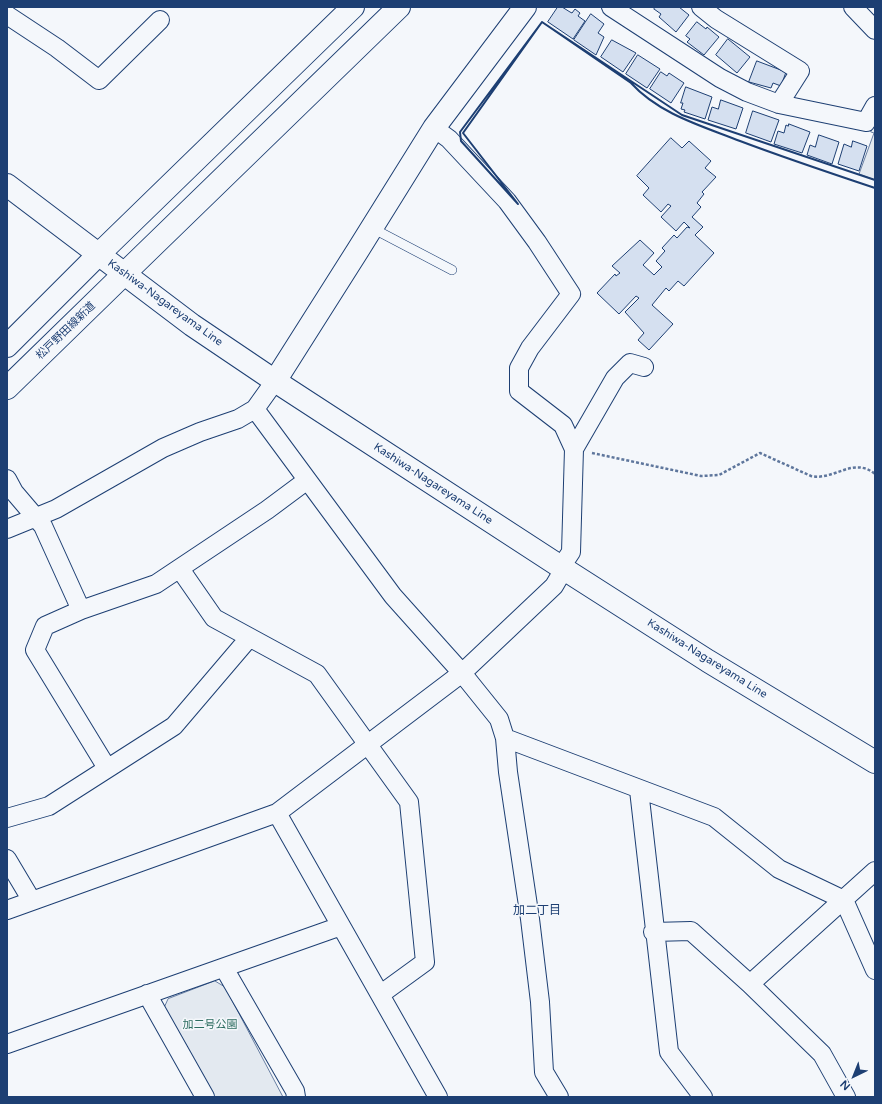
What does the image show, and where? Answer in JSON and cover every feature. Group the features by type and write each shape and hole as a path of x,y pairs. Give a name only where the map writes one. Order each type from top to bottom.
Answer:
{"main road":[{"path":"7,346 98,255 353,7"},
{"name":"松戸野田線新道","path":"7,388 399,7"},
{"path":"275,381 434,128 525,7"},
{"name":"Kashiwa-Nagareyama Line","path":"7,184 98,255 192,325 275,381 708,661 875,762"}],"street":[{"path":"611,7 720,78 747,92 779,104 866,122 875,106"},
{"path":"701,7 716,19 800,71 779,104"},
{"path":"853,7 875,30"},
{"path":"7,15 57,48 99,80 160,20"},
{"path":"7,910 277,813 462,673 554,586 571,552 574,449 564,426 519,391 519,368 530,348 571,294 508,201 449,139 434,128"},
{"path":"574,449 615,378 630,362 644,367"},
{"path":"7,529 56,509 163,448 238,419 255,409 275,381"},
{"path":"255,409 306,481 393,596 462,673 499,719 505,738 508,772 530,919 540,1002 544,1072 559,1097"},
{"path":"7,479 14,492 43,526 81,610"},
{"path":"107,768 35,650 44,626 81,610 156,584 180,569 306,481"},
{"path":"180,569 214,618 317,674 410,802 425,962 381,994"},
{"path":"7,818 49,806 174,726 249,638"},
{"path":"505,738 639,790 714,817 779,869 844,900 875,970"},
{"path":"639,790 653,932 668,1052 703,1097"},
{"path":"277,813 381,994 438,1097"},
{"path":"7,859 32,901"},
{"path":"750,984 875,871"},
{"path":"7,1044 341,926"},
{"path":"653,932 691,931 750,984 822,1054 846,1097"},
{"path":"224,968 295,1091 296,1097"},
{"path":"147,994 205,1097"}],"lane":[{"path":"372,228 452,270"}],"path":[{"path":"574,449 701,476 718,475 760,453 811,476 819,478 826,477 854,466 869,469 875,474"}],"green space":[{"path":"875,125 875,180 859,174 874,133 871,132"},
{"name":"加二号公園","path":"215,981 225,987 283,1097 213,1097 163,1010 168,999"}],"building":[{"path":"558,7 562,7 572,13 575,9 580,13 578,16 585,21 573,39 548,22"},
{"path":"656,7 679,7 689,15 676,32 659,17 661,14 654,9"},
{"path":"591,14 604,24 598,33 604,37 596,55 574,40"},
{"path":"697,22 706,29 707,27 719,37 704,55 687,42 690,39 686,36"},
{"path":"728,39 750,57 737,73 716,55"},
{"path":"612,40 636,53 623,72 601,57"},
{"path":"638,55 660,69 647,88 626,74"},
{"path":"757,61 786,72 781,86 773,83 771,88 749,82"},
{"path":"661,72 667,76 669,73 684,83 671,103 650,89"},
{"path":"686,87 712,97 705,119 684,112 685,110 681,109 683,103 681,103"},
{"path":"721,100 743,108 736,129 708,120 712,107 718,109"},
{"path":"753,111 779,120 771,142 746,133"},
{"path":"789,124 810,132 802,153 774,144 778,131 784,133 786,125 788,126"},
{"path":"819,135 839,142 832,164 807,155 810,145 815,147"},
{"path":"671,138 682,148 689,141 711,161 705,168 716,177 702,192 704,194 697,203 701,207 692,217 703,227 695,235 714,253 684,286 678,281 669,291 666,288 652,305 673,324 649,350 638,340 644,333 625,312 639,298 636,296 619,314 597,293 615,274 616,276 620,273 612,266 640,240 654,253 643,265 654,275 662,267 656,261 665,251 662,248 674,235 677,238 687,227 690,228 684,222 676,231 661,217 671,206 668,204 661,212 643,195 649,188 637,176"},
{"path":"853,141 867,146 859,171 838,164 844,144 851,147"}],"wall":[{"path":"542,22 463,133 518,204 461,141 460,132 542,22"},
{"path":"875,180 682,115 542,22 631,83 654,103 682,118 774,153 875,188"}],"district":[{"name":"加二丁目","path":"537,911"}]}
